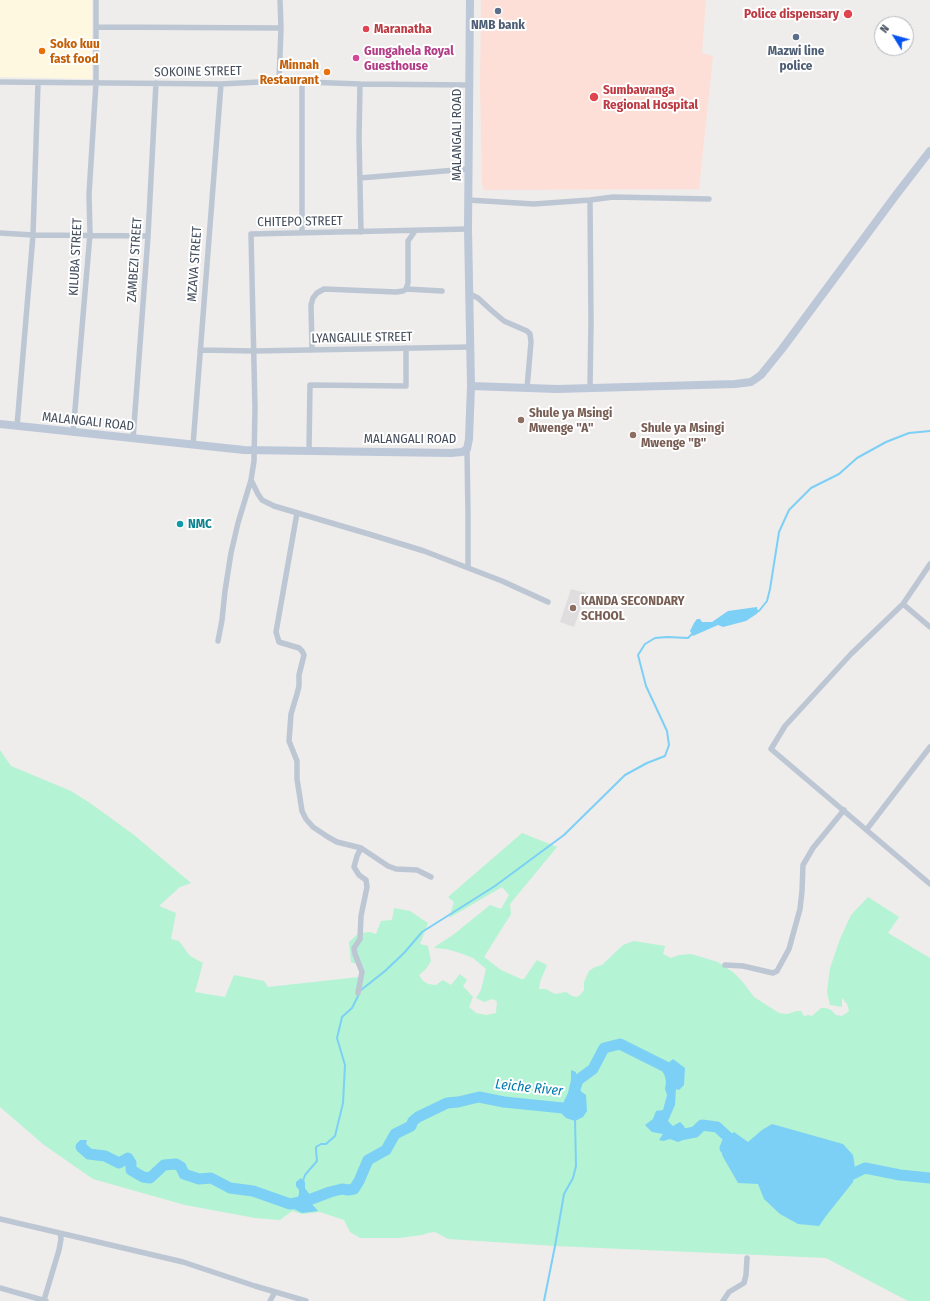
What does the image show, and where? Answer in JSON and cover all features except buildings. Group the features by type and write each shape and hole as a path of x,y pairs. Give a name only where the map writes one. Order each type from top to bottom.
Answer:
{"street":[{"name":"KILUBA STREET","path":"73,433 90,234 89,194 96,83 96,0"},
{"path":"279,81 281,28 280,0"},
{"name":"MALANGALI ROAD","path":"0,424 73,433 254,450 451,453 462,452 467,449 469,439 471,386 468,229 470,0"},
{"path":"96,27 281,28"},
{"name":"SOKOINE STREET","path":"0,82 221,84 279,81 360,84 469,85"},
{"path":"302,82 302,233"},
{"path":"17,426 33,235 38,83"},
{"name":"ZAMBEZI STREET","path":"133,439 148,236 156,83"},
{"name":"MZAVA STREET","path":"193,445 221,84"},
{"path":"360,84 359,138 361,232"},
{"path":"471,386 556,389 735,384 751,382 761,375 784,347 930,151"},
{"path":"360,178 468,169"},
{"path":"468,200 534,204 612,197 709,199"},
{"path":"590,200 590,388"},
{"name":"CHITEPO STREET","path":"218,641 231,553 251,480 254,450 254,351 250,232 302,233 468,229"},
{"path":"312,349 311,305 313,298 317,293 324,289 403,291 408,283 408,241 415,230"},
{"path":"0,233 33,235 90,234 148,236"},
{"path":"406,288 442,291"},
{"path":"470,294 478,298 504,321 527,331 530,334 531,342 527,388"},
{"name":"LYANGALILE STREET","path":"200,350 254,351 470,347"},
{"path":"309,450 310,386 406,386 406,348"},
{"path":"467,449 468,567"},
{"path":"251,480 262,500 274,506 399,543 468,567 548,602"},
{"path":"297,513 276,632 279,642 299,648 304,655 299,675 299,686 291,714 289,741 297,761 297,779 302,811 306,819 319,832 337,842 361,848 388,866 396,869 417,870 431,877"},
{"path":"930,564 903,604 830,676 785,726 771,749 930,884"},
{"path":"903,604 930,627"},
{"path":"867,829 930,747"},
{"path":"725,965 743,966 773,973 777,971 789,949 800,909 803,865 813,848 844,810"},
{"path":"358,993 362,972 354,948 360,939 361,916 367,887 366,880 354,868 361,848"},
{"path":"0,1219 183,1262 306,1301"},
{"path":"0,1288 45,1301 59,1250 61,1239 60,1233"},
{"path":"723,1301 729,1292 744,1283 747,1258"},
{"path":"270,1301 275,1292"}],"shaded area":[{"path":"0,0 92,0 92,79 0,77"},
{"name":"Sumbawanga Regional Hospital","path":"481,0 706,0 702,53 713,56 699,189 484,190 482,184 480,86"},
{"name":"KANDA SECONDARY SCHOOL","path":"571,589 586,593 574,627 560,622"}],"green space":[{"path":"0,750 11,766 71,791 90,803 134,835 191,883 180,887 159,906 176,913 171,939 179,941 190,956 203,963 195,992 225,997 234,975 264,981 268,987 359,977 359,965 351,962 349,942 359,933 370,932 376,934 381,921 392,920 394,908 410,911 428,923 420,944 428,946 431,961 426,969 419,975 423,981 428,984 436,985 443,980 451,985 460,974 467,980 463,986 473,997 469,1007 476,1013 486,1015 496,1013 497,1001 492,999 484,1002 476,998 481,990 486,969 473,958 446,949 434,948 453,935 490,905 501,909 509,895 502,887 449,918 454,902 448,897 522,833 557,847 510,904 511,914 484,957 501,970 524,979 537,960 547,965 540,982 539,989 546,989 555,994 566,992 577,997 584,990 584,982 589,971 602,965 623,945 634,941 665,946 663,954 671,958 679,955 691,954 718,962 733,972 754,997 779,1013 787,1014 801,1011 804,1016 812,1016 821,1008 826,1008 831,1010 836,1015 842,1016 849,1011 847,1004 842,998 842,1007 830,1005 827,992 830,968 840,939 851,915 868,897 899,917 888,933 930,958 930,1301 908,1301 826,1258 555,1246 448,1239 435,1232 399,1238 360,1238 350,1232 344,1220 320,1212 302,1214 292,1211 280,1220 255,1218 185,1205 93,1179 44,1145 0,1107"}],"water":[{"path":"757,607 758,613 746,621 723,627 718,625 693,636 690,631 697,619 700,619 702,622 712,622 728,611"},
{"path":"673,1059 685,1068 684,1085 679,1090 676,1089 675,1105 668,1121 673,1126 680,1122 684,1126 686,1132 693,1136 678,1142 670,1139 663,1141 659,1140 663,1134 652,1132 645,1125 653,1119 656,1111 663,1110 667,1095 665,1089 666,1082 664,1071 667,1064"},
{"path":"571,1070 576,1072 579,1090 586,1095 587,1111 583,1117 575,1121 566,1118 562,1114 564,1101 568,1093 571,1080"},
{"path":"772,1124 843,1144 853,1155 855,1168 853,1182 819,1226 798,1224 780,1214 764,1199 758,1184 738,1183 722,1155 724,1139 734,1132 748,1142"},
{"path":"80,1140 87,1140 84,1153 79,1152 76,1144"},
{"path":"301,1178 305,1182 305,1188 312,1198 311,1203 318,1211 302,1213 282,1203 283,1200 292,1201 297,1199 299,1190 296,1186 296,1182"}],"waterway":[{"path":"756,611 759,611 767,601 779,532 789,510 811,488 839,474 857,458 886,442 909,433 930,431"},
{"path":"361,990 385,971 404,953 422,932 495,886 564,835 625,775 647,763 665,756 669,745 667,731 646,686 638,655 645,644 655,638 688,638 693,633"},
{"path":"303,1181 305,1175 317,1161 316,1147 321,1144 326,1144 335,1136 343,1103 345,1065 337,1038 342,1017 352,1008 359,994"},
{"path":"81,1147 89,1154 105,1156 119,1163 128,1158 131,1163 131,1170 143,1177 150,1178 164,1165 176,1164 181,1167 184,1174 199,1179 211,1178 230,1188 253,1191 290,1204 306,1201 342,1189 354,1189 368,1160 386,1150 395,1134 411,1126 413,1121 418,1117 447,1103 479,1097 504,1102 563,1108 571,1107 576,1098 575,1089 578,1080 593,1069 604,1048 620,1044 666,1067 672,1077 672,1080"},
{"path":"544,1301 564,1194 573,1178 576,1166 575,1119"},
{"name":"Leiche River","path":"674,1132 685,1134 695,1132 702,1125 717,1127 729,1138 725,1148 727,1150"},
{"name":"Leiche River","path":"842,1179 865,1168 900,1175 930,1178"}],"place":[{"name":"NMB bank","path":"498,11"},
{"name":"Police dispensary","path":"848,14"},
{"name":"Maranatha","path":"366,29"},
{"name":"Mazwi line police","path":"796,37"},
{"name":"Soko kuu fast food","path":"42,51"},
{"name":"Gungahela Royal Guesthouse","path":"356,58"},
{"name":"Minnah Restaurant","path":"327,72"},
{"name":"Sumbawanga Regional Hospital","path":"594,97"},
{"name":"Shule ya Msingi Mwenge \"A\"","path":"521,420"},
{"name":"Shule ya Msingi Mwenge \"B\"","path":"633,435"},
{"name":"NMC","path":"180,524"},
{"name":"KANDA SECONDARY SCHOOL","path":"573,608"}]}
